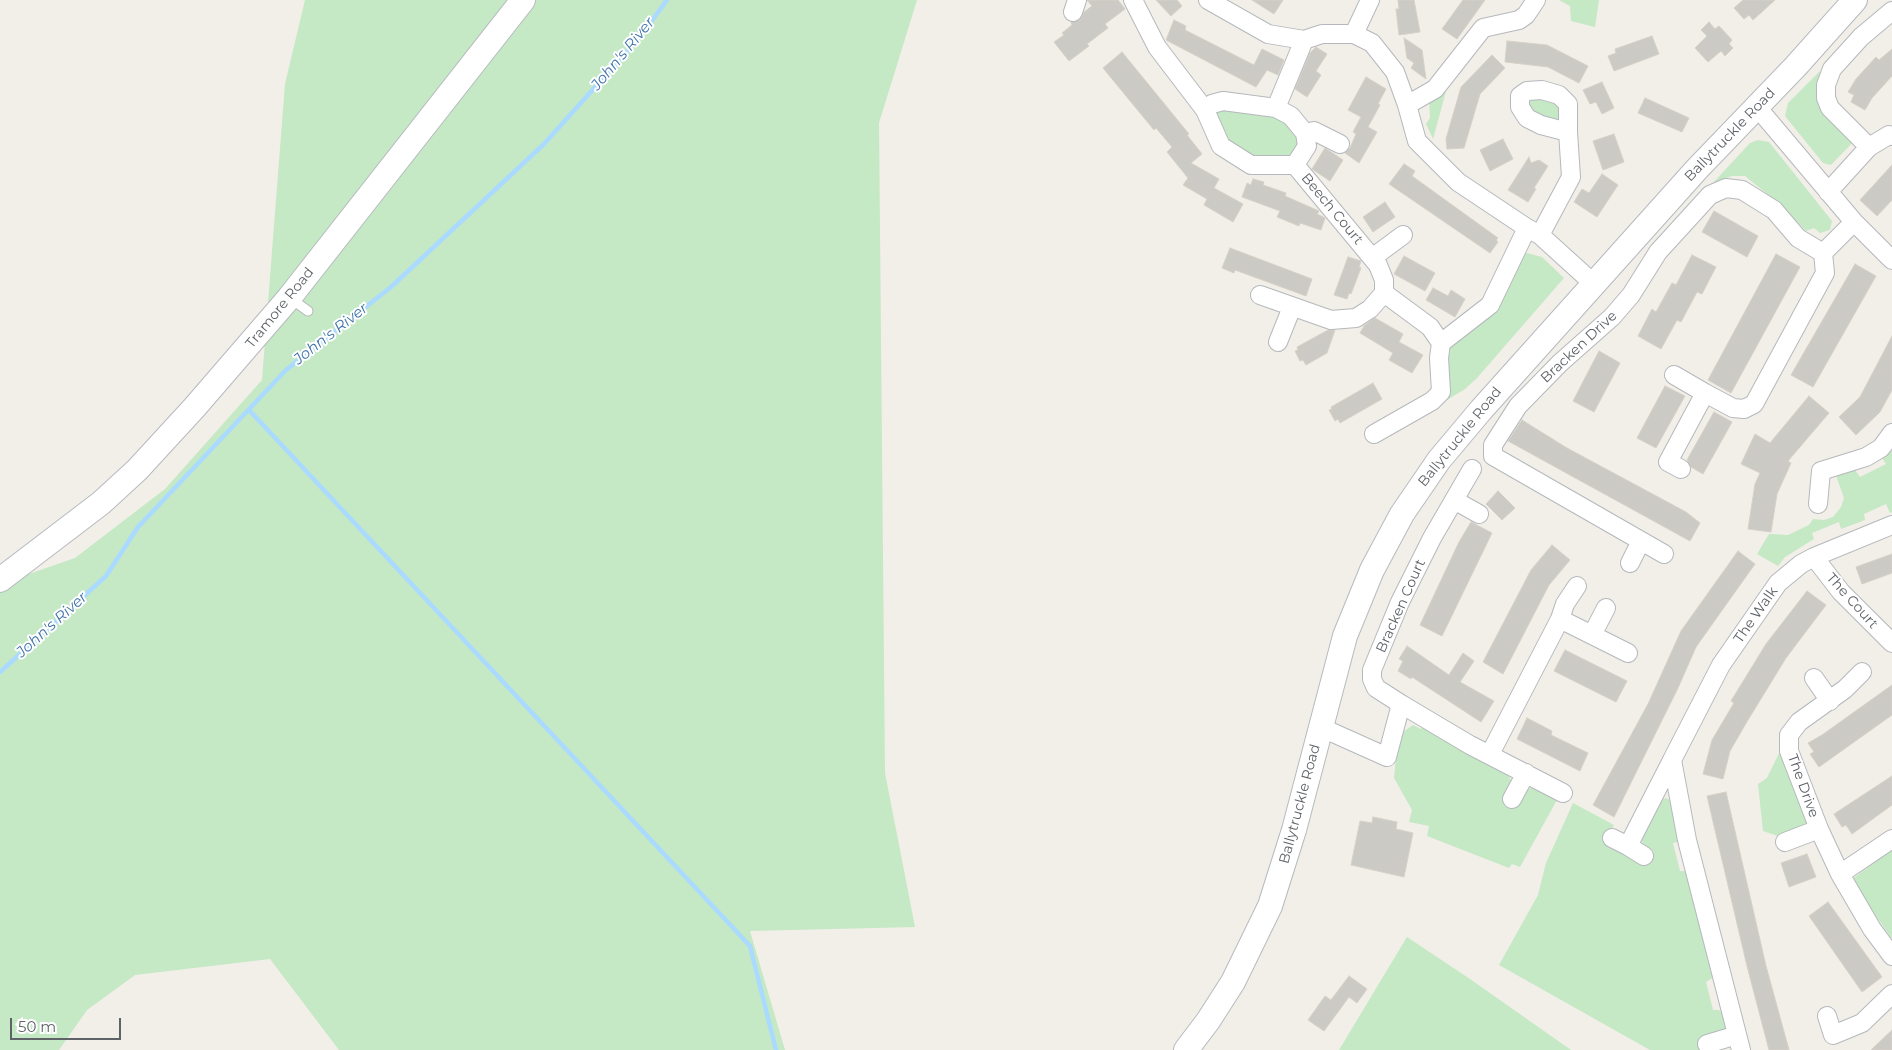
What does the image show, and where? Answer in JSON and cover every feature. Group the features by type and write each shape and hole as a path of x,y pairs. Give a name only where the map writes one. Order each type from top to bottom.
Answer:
{"street":[{"name":"Tramore Road","path":"0,580 73,526 137,470 214,387 298,304 524,0"},
{"path":"1133,0 1157,47 1205,110 1221,146 1251,165 1295,165"},
{"path":"1208,0 1268,34 1304,40 1322,34 1354,34 1372,43 1395,72 1417,141 1458,182 1534,232 1594,284"},
{"path":"1354,34 1370,0"},
{"path":"1407,105 1434,89 1483,28 1519,20 1526,15 1536,0"},
{"name":"Ballytruckle Road","path":"1186,1050 1225,995 1262,924 1287,854 1320,727 1353,614 1372,570 1402,514 1430,472 1461,432 1855,0"},
{"path":"1869,147 1830,108 1826,98 1826,85 1832,69 1861,37 1892,10"},
{"path":"1276,108 1304,40"},
{"path":"1205,110 1212,104 1223,101 1276,108 1292,116 1305,133 1314,132 1340,144"},
{"path":"1757,107 1854,222 1892,260"},
{"path":"1441,343 1490,305 1534,232 1571,177 1568,132"},
{"name":"Beech Court","path":"1305,133 1307,146 1295,165 1372,258 1384,280 1384,293"},
{"path":"1828,192 1869,147 1890,134 1892,136"},
{"name":"Bracken Drive","path":"1664,554 1492,456 1493,445 1518,406 1560,363 1612,317 1631,295 1658,252 1710,195 1726,188 1742,190 1774,210 1798,238 1823,253"},
{"path":"1674,376 1732,408 1744,409 1754,404 1825,273 1823,253 1854,222"},
{"name":"Beech Court","path":"1372,258 1402,235"},
{"path":"1260,295 1331,320 1356,318 1370,308 1384,293 1430,327 1441,343 1439,358 1440,392 1432,401 1374,434"},
{"path":"1278,342 1292,307"},
{"path":"1681,469 1668,462 1705,393"},
{"path":"1818,504 1821,471 1866,457 1880,448 1892,433"},
{"name":"Bracken Court","path":"1472,469 1432,538 1400,602 1372,670 1372,679 1376,688 1401,704 1470,745 1563,793"},
{"path":"1454,500 1479,514"},
{"name":"The Walk","path":"1628,846 1721,665 1778,584 1801,564 1814,557 1892,525"},
{"path":"1630,563 1641,541"},
{"name":"The Court","path":"1814,557 1841,592 1892,643"},
{"path":"1490,754 1560,619 1565,604 1577,586"},
{"path":"1592,635 1606,608"},
{"path":"1560,619 1628,653"},
{"name":"The Drive","path":"1862,672 1830,701 1799,722 1790,735 1789,751 1819,829 1840,874 1872,929 1892,956"},
{"path":"1814,678 1830,701"},
{"path":"1320,727 1387,757 1401,704"},
{"path":"1672,760 1687,840 1739,1043 1706,1044"},
{"path":"1512,800 1526,773"},
{"name":"The Drive","path":"1786,842 1819,829"},
{"path":"1612,838 1644,856"},
{"path":"1840,874 1892,839"},
{"path":"1827,1016 1834,1042 1862,1023 1892,994"}],"green space":[{"path":"305,0 917,0 879,123 885,773 915,927 750,931 785,1050 339,1050 270,959 135,975 87,1010 59,1050 0,1050 0,584 75,558 165,489 262,380 285,84"},
{"path":"1559,0 1599,0 1595,27 1571,21 1570,6"},
{"path":"1820,71 1818,88 1854,141 1831,165 1823,163 1785,116 1788,103"},
{"path":"1448,84 1433,139 1426,124 1430,118 1429,99"},
{"path":"1537,95 1560,103 1563,115 1558,121 1529,112 1526,98"},
{"path":"1221,107 1263,111 1291,122 1300,136 1297,147 1288,160 1251,158 1228,143 1216,113"},
{"path":"1758,140 1769,142 1832,221 1830,230 1820,233 1814,228 1806,231 1782,206 1745,176 1732,176 1712,184 1750,143"},
{"path":"1523,252 1542,257 1564,278 1477,378 1465,389 1447,400 1444,361 1449,347"},
{"path":"1892,447 1892,512 1890,513 1886,504 1864,514 1865,520 1841,529 1839,522 1812,533 1814,539 1785,557 1778,566 1757,554 1769,534 1788,535 1809,525 1813,519 1824,520 1833,517 1841,507 1844,498 1834,470 1853,467 1860,477 1886,464 1880,455"},
{"path":"1413,725 1421,729 1424,725 1505,771 1511,780 1509,789 1524,791 1531,788 1537,789 1558,798 1520,867 1512,864 1509,868 1427,836 1429,826 1409,822 1412,810 1394,778 1397,747 1403,732"},
{"path":"1782,747 1811,823 1778,836 1763,831 1758,784 1767,778"},
{"path":"1666,798 1674,802 1682,837 1678,842 1673,843 1680,871 1689,873 1714,977 1706,982 1713,1010 1719,1010 1724,1014 1728,1026 1726,1030 1702,1037 1705,1050 1650,1050 1499,965 1538,895 1546,863 1573,803 1614,825 1605,842 1643,845 1641,837 1659,801"},
{"path":"1892,849 1892,939 1851,880"},
{"path":"1407,937 1470,979 1571,1050 1339,1050"}],"building":[{"path":"1087,0 1118,0 1125,9 1105,24 1108,28 1087,44 1089,46 1069,61 1054,42 1064,35 1062,33 1072,25 1071,22 1080,20 1084,12 1092,6"},
{"path":"1156,0 1177,0 1182,6 1171,16"},
{"path":"1252,0 1283,0 1274,14"},
{"path":"1398,0 1414,0 1420,32 1399,35 1396,9 1399,9"},
{"path":"1463,0 1485,0 1457,39 1442,29"},
{"path":"1743,0 1775,0 1753,20 1749,15 1744,19 1734,8"},
{"path":"1174,20 1186,26 1185,30 1254,65 1262,49 1284,60 1278,75 1267,70 1256,87 1166,40"},
{"path":"1709,22 1715,29 1719,26 1732,40 1729,44 1733,48 1725,56 1721,51 1708,62 1695,48 1707,36 1701,30"},
{"path":"1652,36 1659,54 1614,71 1608,56 1616,53 1615,49"},
{"path":"1404,38 1422,50 1426,79 1411,68 1414,63 1407,58"},
{"path":"1507,41 1547,45 1588,66 1579,83 1548,67 1505,62"},
{"path":"1316,47 1327,54 1316,71 1321,75 1307,97 1295,89 1310,53"},
{"path":"1892,49 1892,76 1872,98 1865,110 1851,102 1854,95 1848,92 1856,79 1876,57 1879,60"},
{"path":"1122,52 1189,134 1187,135 1202,154 1191,163 1219,179 1214,188 1243,204 1233,222 1204,205 1207,199 1183,185 1188,178 1167,152 1172,147 1156,128 1154,130 1103,68"},
{"path":"1492,55 1505,68 1480,94 1464,148 1447,149 1446,139 1461,87"},
{"path":"1366,77 1386,89 1368,127 1377,132 1359,163 1345,153 1350,148 1356,134 1353,132 1361,117 1348,110"},
{"path":"1602,82 1614,108 1602,114 1596,102 1590,104 1583,90"},
{"path":"1645,98 1689,118 1682,132 1638,113"},
{"path":"1614,134 1624,162 1603,170 1593,141"},
{"path":"1503,139 1513,159 1490,171 1480,150"},
{"path":"1325,148 1343,160 1330,181 1312,169"},
{"path":"1529,157 1531,163 1539,160 1548,166 1534,188 1536,189 1528,202 1508,190"},
{"path":"1404,164 1415,171 1412,176 1498,238 1496,240 1498,242 1490,253 1389,184"},
{"path":"1892,165 1892,200 1877,216 1860,200"},
{"path":"1602,174 1618,185 1597,217 1574,202 1582,189 1589,193"},
{"path":"1253,179 1264,182 1263,185 1286,193 1285,196 1319,211 1317,214 1325,218 1321,230 1300,223 1299,226 1277,217 1280,211 1242,197 1247,183 1251,185"},
{"path":"1385,202 1395,217 1373,232 1363,217"},
{"path":"1714,211 1758,236 1747,257 1702,232"},
{"path":"1230,248 1312,279 1306,296 1235,270 1234,273 1222,268"},
{"path":"1776,254 1800,267 1731,393 1708,380"},
{"path":"1692,255 1716,267 1702,294 1697,292 1681,322 1677,320 1661,349 1638,336 1652,309 1656,312 1672,283 1676,285"},
{"path":"1404,256 1435,273 1425,291 1394,274"},
{"path":"1348,257 1361,261 1359,267 1361,268 1351,294 1349,293 1347,299 1334,295"},
{"path":"1855,264 1876,276 1813,387 1791,375"},
{"path":"1433,288 1448,296 1451,290 1465,299 1455,317 1426,300"},
{"path":"1375,318 1403,334 1399,342 1423,355 1412,373 1389,360 1393,353 1360,333 1364,326"},
{"path":"1328,330 1335,330 1327,353 1306,365 1303,360 1300,361 1295,351 1298,350 1297,347"},
{"path":"1892,336 1892,390 1880,412 1856,435 1839,417 1860,397"},
{"path":"1599,351 1620,363 1594,412 1573,401"},
{"path":"1373,383 1382,399 1340,423 1338,419 1335,421 1329,410 1332,409 1331,407"},
{"path":"1665,386 1685,396 1656,448 1637,438"},
{"path":"1809,396 1829,413 1788,461 1791,463 1777,494 1771,532 1748,529 1755,484 1760,473 1741,464 1755,434 1770,443"},
{"path":"1714,412 1732,422 1703,474 1691,467 1687,460"},
{"path":"1522,420 1567,448 1686,512 1700,523 1690,541 1508,441"},
{"path":"1498,491 1515,508 1502,520 1486,504"},
{"path":"1471,522 1492,533 1442,636 1420,625 1459,542"},
{"path":"1552,545 1570,560 1549,585 1503,674 1483,662 1531,570"},
{"path":"1738,551 1755,564 1696,647 1678,688 1614,817 1593,805 1648,704 1681,631"},
{"path":"1892,554 1892,573 1862,584 1856,567"},
{"path":"1807,591 1826,605 1786,658 1748,720 1730,751 1723,779 1703,774 1712,740 1734,703 1731,701 1766,644"},
{"path":"1407,646 1449,675 1463,653 1474,661 1460,682 1494,701 1481,722 1412,677 1411,679 1398,671 1403,661 1399,659"},
{"path":"1565,650 1627,681 1616,702 1554,671"},
{"path":"1892,685 1892,715 1819,767 1810,754 1814,752 1808,743"},
{"path":"1527,718 1552,731 1551,735 1588,753 1580,771 1517,739"},
{"path":"1892,776 1892,805 1852,834 1846,825 1842,827 1834,814"},
{"path":"1726,792 1766,966 1789,1050 1769,1050 1747,966 1707,796"},
{"path":"1373,817 1397,822 1396,829 1413,833 1404,877 1351,865 1360,821 1372,823"},
{"path":"1807,854 1816,877 1789,887 1781,863"},
{"path":"1828,902 1882,977 1862,992 1809,916"},
{"path":"1349,976 1367,989 1357,1003 1349,997 1324,1031 1308,1020 1325,996 1331,1000"},
{"path":"1892,1030 1892,1050 1871,1050"}],"waterway":[{"name":"John's River","path":"0,672 106,576 138,527 286,370 391,287 544,144 640,37 667,0"},
{"path":"249,410 750,946 776,1050"}]}
